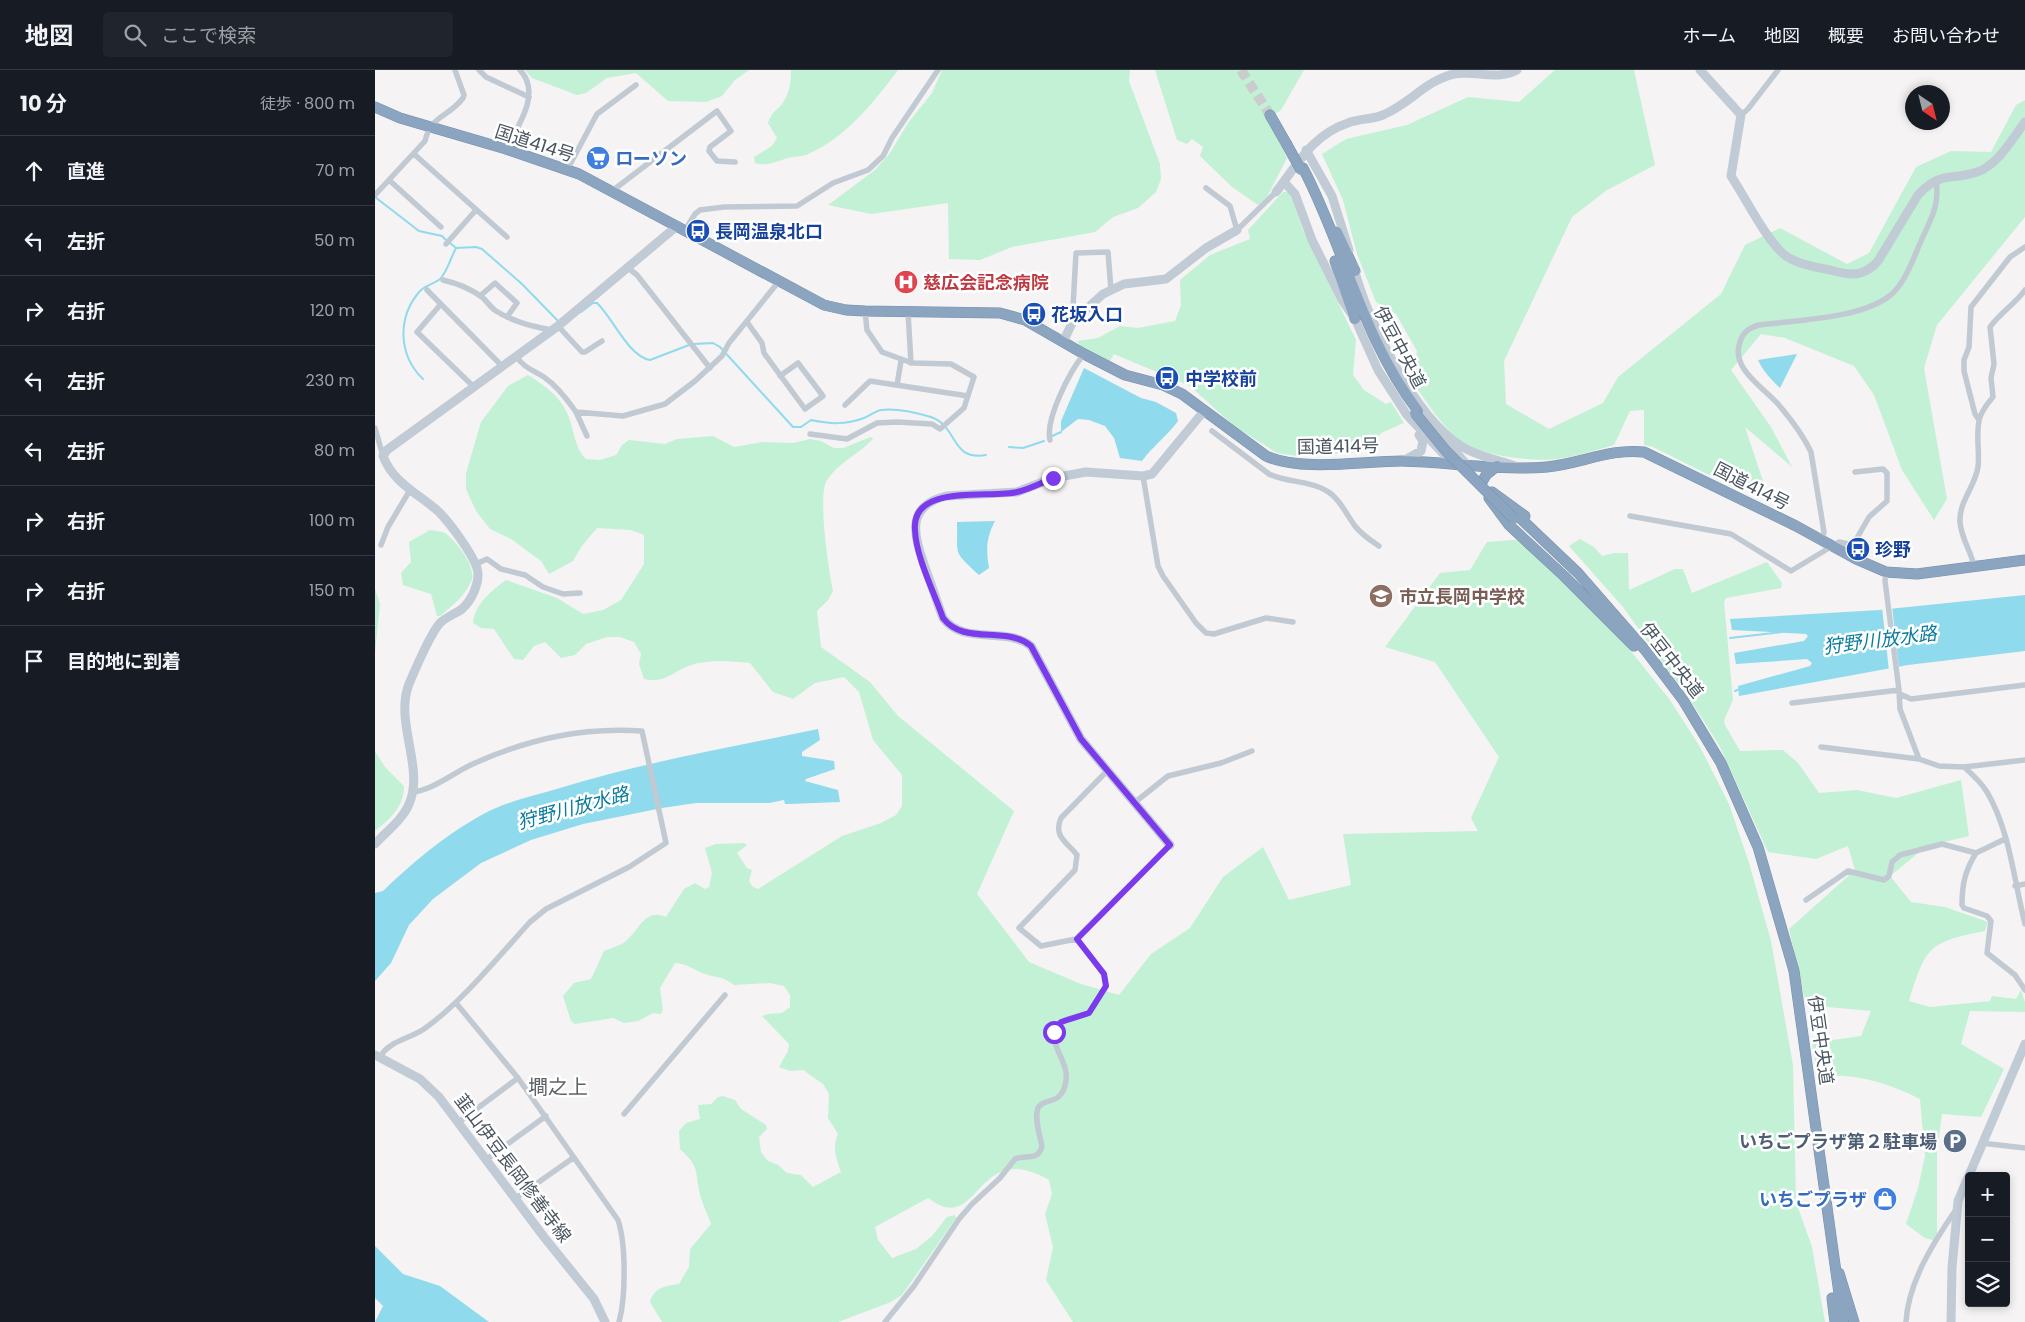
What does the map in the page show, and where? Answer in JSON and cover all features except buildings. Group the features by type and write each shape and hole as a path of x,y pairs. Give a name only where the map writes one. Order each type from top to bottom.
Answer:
{"highway":[{"name":"国道414号","path":"375,107 429,127 506,149 567,170 613,191 781,280 824,305 847,310 865,311 1000,313 1025,320 1125,375 1163,385 1182,394 1266,456 1281,462 1301,464 1402,461 1520,468 1565,464 1623,450 1644,452 1668,462 1856,559 1886,572 1917,574 2025,560"},
{"name":"伊豆中央道","path":"1272,114 1303,171 1372,334 1416,412"},
{"name":"伊豆中央道","path":"1303,171 1379,358 1416,412 1446,451 1569,569 1642,651 1687,706 1717,755 1758,847 1773,893 1794,971 1841,1322"},
{"path":"1303,171 1328,211 1355,271"},
{"path":"1322,220 1355,319"},
{"path":"1451,463 1487,496 1509,525 1642,651"},
{"path":"1466,464 1503,501 1533,522 1574,559 1628,625 1642,651"},
{"path":"1482,482 1486,474 1497,466"},
{"name":"伊豆中央道","path":"1642,651 1680,702 1717,765 1754,847 1768,889 1792,983 1825,1248 1841,1322"},
{"path":"1825,1248 1835,1322"},
{"path":"1832,1256 1854,1322"}],"street":[{"path":"375,195 425,141 429,127 463,98 464,94 455,70"},
{"path":"479,70 486,77 529,98"},
{"path":"506,149 523,116 529,98 529,84 519,70"},
{"path":"383,456 387,450 554,328 627,267 681,228 700,210 797,206 833,183 868,170 883,156 892,138 938,70"},
{"path":"1063,342 1077,317 1111,290 1124,284 1166,279 1206,248 1237,230 1276,192 1306,150 1330,131 1350,122 1386,114 1436,81 1459,71 1498,76 1517,70"},
{"path":"1700,70 1741,115"},
{"path":"1778,70 1748,109 1741,115 1731,176 1773,242 1785,256 1795,261 1849,276 1862,273 1871,268 1918,195 1936,180 1947,176 1976,172 1990,165 2025,122"},
{"path":"567,170 597,114 636,85"},
{"path":"613,191 717,111 731,131 709,147 709,151 717,161 735,162"},
{"path":"1306,150 1332,196 1355,271 1377,330 1416,412 1423,444 1417,455 1402,461"},
{"path":"414,154 507,237"},
{"path":"389,180 441,227"},
{"path":"1827,543 1811,452 1779,404 1743,369 1738,358 1737,348 1741,337 1749,328 1854,312 1883,301 1895,291 1906,276 1937,204 1936,180"},
{"path":"1284,182 1295,194 1312,240 1355,319 1378,370 1416,412 1451,463"},
{"path":"1207,188 1229,206 1237,230"},
{"path":"447,242 476,210"},
{"path":"1979,420 1975,414 1964,371 1964,360 1969,347 1971,307 2010,257 2025,247"},
{"path":"1077,317 1073,307 1076,253 1108,252 1111,290"},
{"path":"627,267 637,275 710,368"},
{"path":"443,280 462,286 480,296 495,310 527,326 554,328 582,352 602,342"},
{"path":"576,412 613,416 634,414 665,404 710,368 781,280"},
{"path":"480,296 495,283 517,303 507,317"},
{"path":"427,290 502,366"},
{"path":"1974,566 1971,552 1962,534 1960,521 1962,504 1975,478 1978,466 1979,420 1983,408 1993,397 1991,378 1994,364 1990,327 1999,315 2018,300 2025,290"},
{"path":"441,304 417,332 474,387"},
{"path":"810,434 847,439 877,423 897,422 932,424 940,429 962,412 974,381 971,374 945,362 911,363 901,361 882,352 872,340 865,324 865,311"},
{"path":"908,312 911,363"},
{"path":"747,322 762,343 764,352 780,376 805,408 823,396 798,363 780,376"},
{"path":"1051,440 1049,433 1072,368 1084,354"},
{"path":"516,356 526,368 543,376 556,387 576,412 587,436"},
{"path":"897,385 901,361"},
{"path":"845,406 870,381 968,396"},
{"path":"1107,771 1061,818 1059,824 1061,840 1077,855 1075,870 1019,928 1041,946 1077,939 1170,845 1081,739 1031,646 1017,638 963,632 948,625 943,618 924,565 914,528 924,507 935,499 947,496 1017,492 1053,478 1086,472 1143,476 1158,470 1204,411"},
{"path":"1416,412 1432,422 1466,464"},
{"path":"1416,412 1471,451 1520,468"},
{"path":"375,428 383,456 390,470 410,490 441,515 475,564 478,577 472,596 461,609 440,623 409,685 405,710 413,792 403,814 375,844"},
{"path":"1212,431 1269,474 1279,479 1309,484 1325,490 1341,505 1363,536 1379,546"},
{"path":"1630,516 1731,534 1791,571 1827,543 1839,542 1853,545 1869,516 1887,501 1887,473 1883,469 1855,472"},
{"path":"1143,476 1159,566 1163,576 1202,630 1214,634 1266,618 1293,622"},
{"path":"381,545 395,513 410,490"},
{"path":"475,564 487,560 496,567 525,575 550,590 571,595 580,593"},
{"path":"1886,572 1886,589 1900,709 1919,759"},
{"path":"1792,703 1899,690 1911,699 2025,685"},
{"path":"377,1056 389,1045 425,1028 456,1002 530,922 546,909 629,867 666,843 642,731 590,731 544,738 496,754 432,787 413,792"},
{"path":"1821,747 1919,759 1931,766 1964,767 2025,760"},
{"path":"1134,804 1169,776 1221,763 1252,752"},
{"path":"1964,767 1979,780 2002,823 2025,924"},
{"path":"2005,839 1976,853 1967,867 1962,882 1962,905 1964,908 1987,916 1991,921 1987,953 2015,976 2025,990"},
{"path":"1806,900 1848,871 1884,880 1889,876 1892,862 1900,855 1942,844 1976,853"},
{"path":"2015,886 2025,884"},
{"path":"885,1322 914,1286 949,1232 972,1204 1001,1178 1015,1159 1036,1156 1041,1151 1038,1108 1042,1103 1056,1100 1061,1096 1066,1082 1065,1065 1054,1037 1055,1029 1065,1020 1089,1013 1106,986 1104,974 1077,939"},
{"path":"624,1114 725,995"},
{"path":"456,1002 519,1078 573,1158 611,1208 621,1229 623,1292 619,1322"},
{"path":"1951,1322 1955,1211 1962,1188 2025,1044"},
{"name":"韮山伊豆長岡修善寺線","path":"377,1056 429,1086 459,1122 544,1237 594,1299 605,1322"},
{"path":"459,1122 519,1078"},
{"path":"487,1160 546,1116"},
{"path":"1981,1143 2025,1148"},
{"path":"516,1198 573,1158"},
{"path":"1906,1322 1909,1301 1930,1251 1955,1211"}],"green space":[{"path":"525,70 749,70 735,80 722,96 706,102 668,101 636,73 607,78 586,93 577,95 532,78"},
{"path":"791,70 898,70 858,118 834,139 804,156 790,157 767,164 755,163 754,157 772,146 777,138 768,123 786,97 790,86"},
{"path":"942,70 1130,70 1129,81 1160,164 1161,179 1156,192 1138,208 1113,217 1095,232 1012,247 980,260 949,259 948,203 871,214 828,205 875,170 890,153 908,123 932,93"},
{"path":"1155,70 1304,70 1281,110 1268,119 1287,158 1267,197 1258,205 1232,187 1200,156 1203,147 1192,139 1187,144 1177,140"},
{"path":"1555,70 1634,70 1655,165 1607,190 1572,217 1504,361 1506,404 1549,429 1603,403 1618,377 1721,294 1745,245 1780,228 1847,264 1869,253 1916,167 1951,151 1991,152 2016,105 2025,100 2025,217 1937,325 1924,368 1947,499 1934,520 1902,470 1874,395 1854,366 1785,338 1761,334 1731,370 1771,427 1792,467 1745,427 1763,481 1735,488 1653,447 1644,445 1644,410 1630,411 1614,445 1572,456 1547,460 1522,459 1481,451 1461,441 1440,421 1412,381 1417,351 1396,314 1376,302 1357,254 1343,200 1322,154 1346,139 1407,125 1468,97 1519,102"},
{"path":"1283,192 1288,192 1292,198 1303,230 1356,340 1353,375 1364,390 1386,404 1391,402 1404,423 1383,432 1358,452 1297,456 1277,453 1234,426 1190,386 1114,354 1110,361 1081,347 1077,341 1098,338 1120,326 1138,328 1175,321 1181,305 1180,280 1210,255 1250,239 1248,230"},
{"path":"528,375 560,401 569,419 579,449 586,459 600,460 616,455 622,445 629,440 665,444 677,439 713,436 734,447 763,442 793,443 810,439 821,441 834,448 843,448 871,437 873,439 837,468 827,480 824,488 823,517 833,591 828,600 817,611 821,647 870,682 898,716 1014,811 977,894 1029,962 1081,984 1119,995 1151,954 1190,928 1223,877 1263,847 1289,900 1351,885 1343,834 1478,831 1471,818 1499,757 1435,662 1385,647 1440,573 1470,570 1487,542 1527,539 1630,650 1670,700 1700,747 1729,804 1749,863 1771,941 1793,1065 1796,1202 1812,1247 1825,1322 1073,1322 1046,1280 1053,1247 1045,1214 1052,1194 1049,1180 1027,1171 1010,1169 996,1174 967,1201 957,1207 938,1205 928,1198 875,1227 878,1240 892,1258 916,1249 932,1236 947,1217 955,1215 956,1218 902,1295 891,1302 838,1322 662,1322 650,1302 654,1293 661,1288 679,1284 689,1267 690,1249 711,1224 700,1194 695,1167 680,1149 679,1131 686,1123 700,1119 698,1105 711,1104 718,1097 723,1096 735,1100 741,1109 766,1125 767,1129 759,1137 761,1152 768,1161 778,1165 787,1173 801,1175 813,1187 841,1172 835,1148 838,1134 828,1118 829,1094 823,1084 803,1070 790,1071 779,1067 788,1051 789,1044 762,1016 782,1013 790,1007 790,995 784,986 770,983 734,985 723,979 675,963 660,988 663,1010 661,1014 653,1013 638,1021 624,1023 613,1018 575,1024 571,1021 563,996 574,983 591,979 604,951 626,941 648,917 659,915 666,917 684,889 695,883 705,889 709,887 712,873 705,848 716,844 744,843 747,845 737,853 747,868 752,870 749,881 753,887 758,889 842,836 881,823 896,815 902,806 902,775 873,740 859,692 844,677 815,683 793,699 773,692 750,663 721,661 698,663 663,679 644,679 639,664 641,654 634,642 620,637 607,637 586,644 575,655 561,658 545,642 534,646 523,660 514,659 494,629 481,628 473,623 480,604 489,593 506,580 557,598 583,614 603,610 621,600 644,564 644,535 631,530 597,528 581,547 573,561 549,574 541,561 511,539 490,529 476,511 466,489 466,473 481,422 508,386"},
{"path":"430,530 445,533 455,542 469,562 472,576 471,582 462,596 440,616 437,616 431,594 403,585 401,573 411,562 409,542"},
{"path":"1580,539 1594,547 1602,556 1614,553 1628,553 1629,590 1675,569 1683,569 1692,593 1767,562 1782,583 1781,588 1726,598 1724,602 1733,700 1724,720 1740,751 1783,750 1798,763 1819,793 1857,790 1896,798 1961,780 1969,836 1927,846 1890,876 1911,902 1945,907 1988,922 1985,931 1952,939 1941,943 1932,950 1920,968 1909,1001 1930,1007 1990,1001 1992,996 2016,999 2021,990 2025,1002 2025,1012 1970,1011 1961,1044 2004,1069 1981,1117 1942,1114 1937,1151 1937,1241 1925,1238 1906,1224 1918,1188 1925,1156 1920,1099 1883,1083 1857,1077 1818,1076 1812,1043 1861,1036 1871,1011 1806,1005 1789,929 1855,870 1848,846 1816,859 1768,852 1719,745 1696,709 1623,607 1569,546"},
{"path":"375,589 380,604 375,653"},
{"path":"375,751 385,767 404,786 399,806 391,817 375,831"}],"water":[{"path":"1797,354 1780,388 1762,368 1758,360"},
{"path":"1084,368 1141,398 1156,402 1176,413 1178,421 1142,461 1120,458 1114,438 1105,426 1089,420 1078,419 1061,432 1061,421"},
{"path":"995,521 987,544 989,568 979,575 964,561 958,552 957,522"},
{"name":"狩野川放水路","path":"2025,595 2025,651 1908,665 1739,696 1738,686 1810,666 1812,663 1807,659 1736,664 1734,653 1804,641 1808,636 1806,634 1732,630 1730,619 1879,610"},
{"name":"狩野川放水路","path":"818,729 820,740 802,752 802,756 834,761 835,769 805,781 838,790 840,802 785,804 784,800 769,803 696,803 583,824 531,840 481,863 433,899 409,925 391,963 375,981 375,893 383,891 428,851 478,817 518,800 624,770"},
{"path":"375,1246 403,1274 440,1286 489,1322 375,1322 383,1306 375,1298"}],"pier":[{"path":"1892,606 1899,669 1889,671 1882,607"}],"waterway":[{"path":"375,197 419,231 442,236 446,240"},
{"path":"450,243 456,248 476,247 482,249 522,284 559,322"},
{"path":"423,379 409,359 405,347 403,336 407,312 420,291 440,279 456,248"},
{"path":"581,312 593,303 597,303 635,352 650,360 689,345"},
{"path":"694,344 713,343 720,347 793,427 801,427 811,420 844,423 864,418 881,410 900,410 931,417 946,428 960,448 966,453 974,456 986,455"},
{"path":"1052,436 1061,432"},
{"path":"1009,447 1023,448 1044,441"},
{"path":"1730,638 1782,632"},
{"path":"1735,691 1740,689"}],"tunnel":[{"path":"1241,70 1270,115"}],"place":[{"name":"ローソン","path":"598,158"},
{"name":"長岡温泉北口","path":"698,231"},
{"name":"慈広会記念病院","path":"906,282"},
{"name":"花坂入口","path":"1034,314"},
{"name":"中学校前","path":"1167,378"},
{"name":"珍野","path":"1858,549"},
{"name":"市立長岡中学校","path":"1381,596"},
{"name":"いちごプラザ第２駐車場","path":"1955,1141"},
{"name":"いちごプラザ","path":"1885,1199"}],"district":[{"name":"墹之上","path":"558,1087"}],"route":[{"path":"1053,478 1017,492 947,496 935,499 924,507 917,516 914,528 918,548 943,618 948,625 963,632 1017,638 1031,646 1081,739 1170,845 1077,939 1104,974 1106,986 1093,1010 1085,1016 1061,1022 1057,1025 1054,1032"}]}
